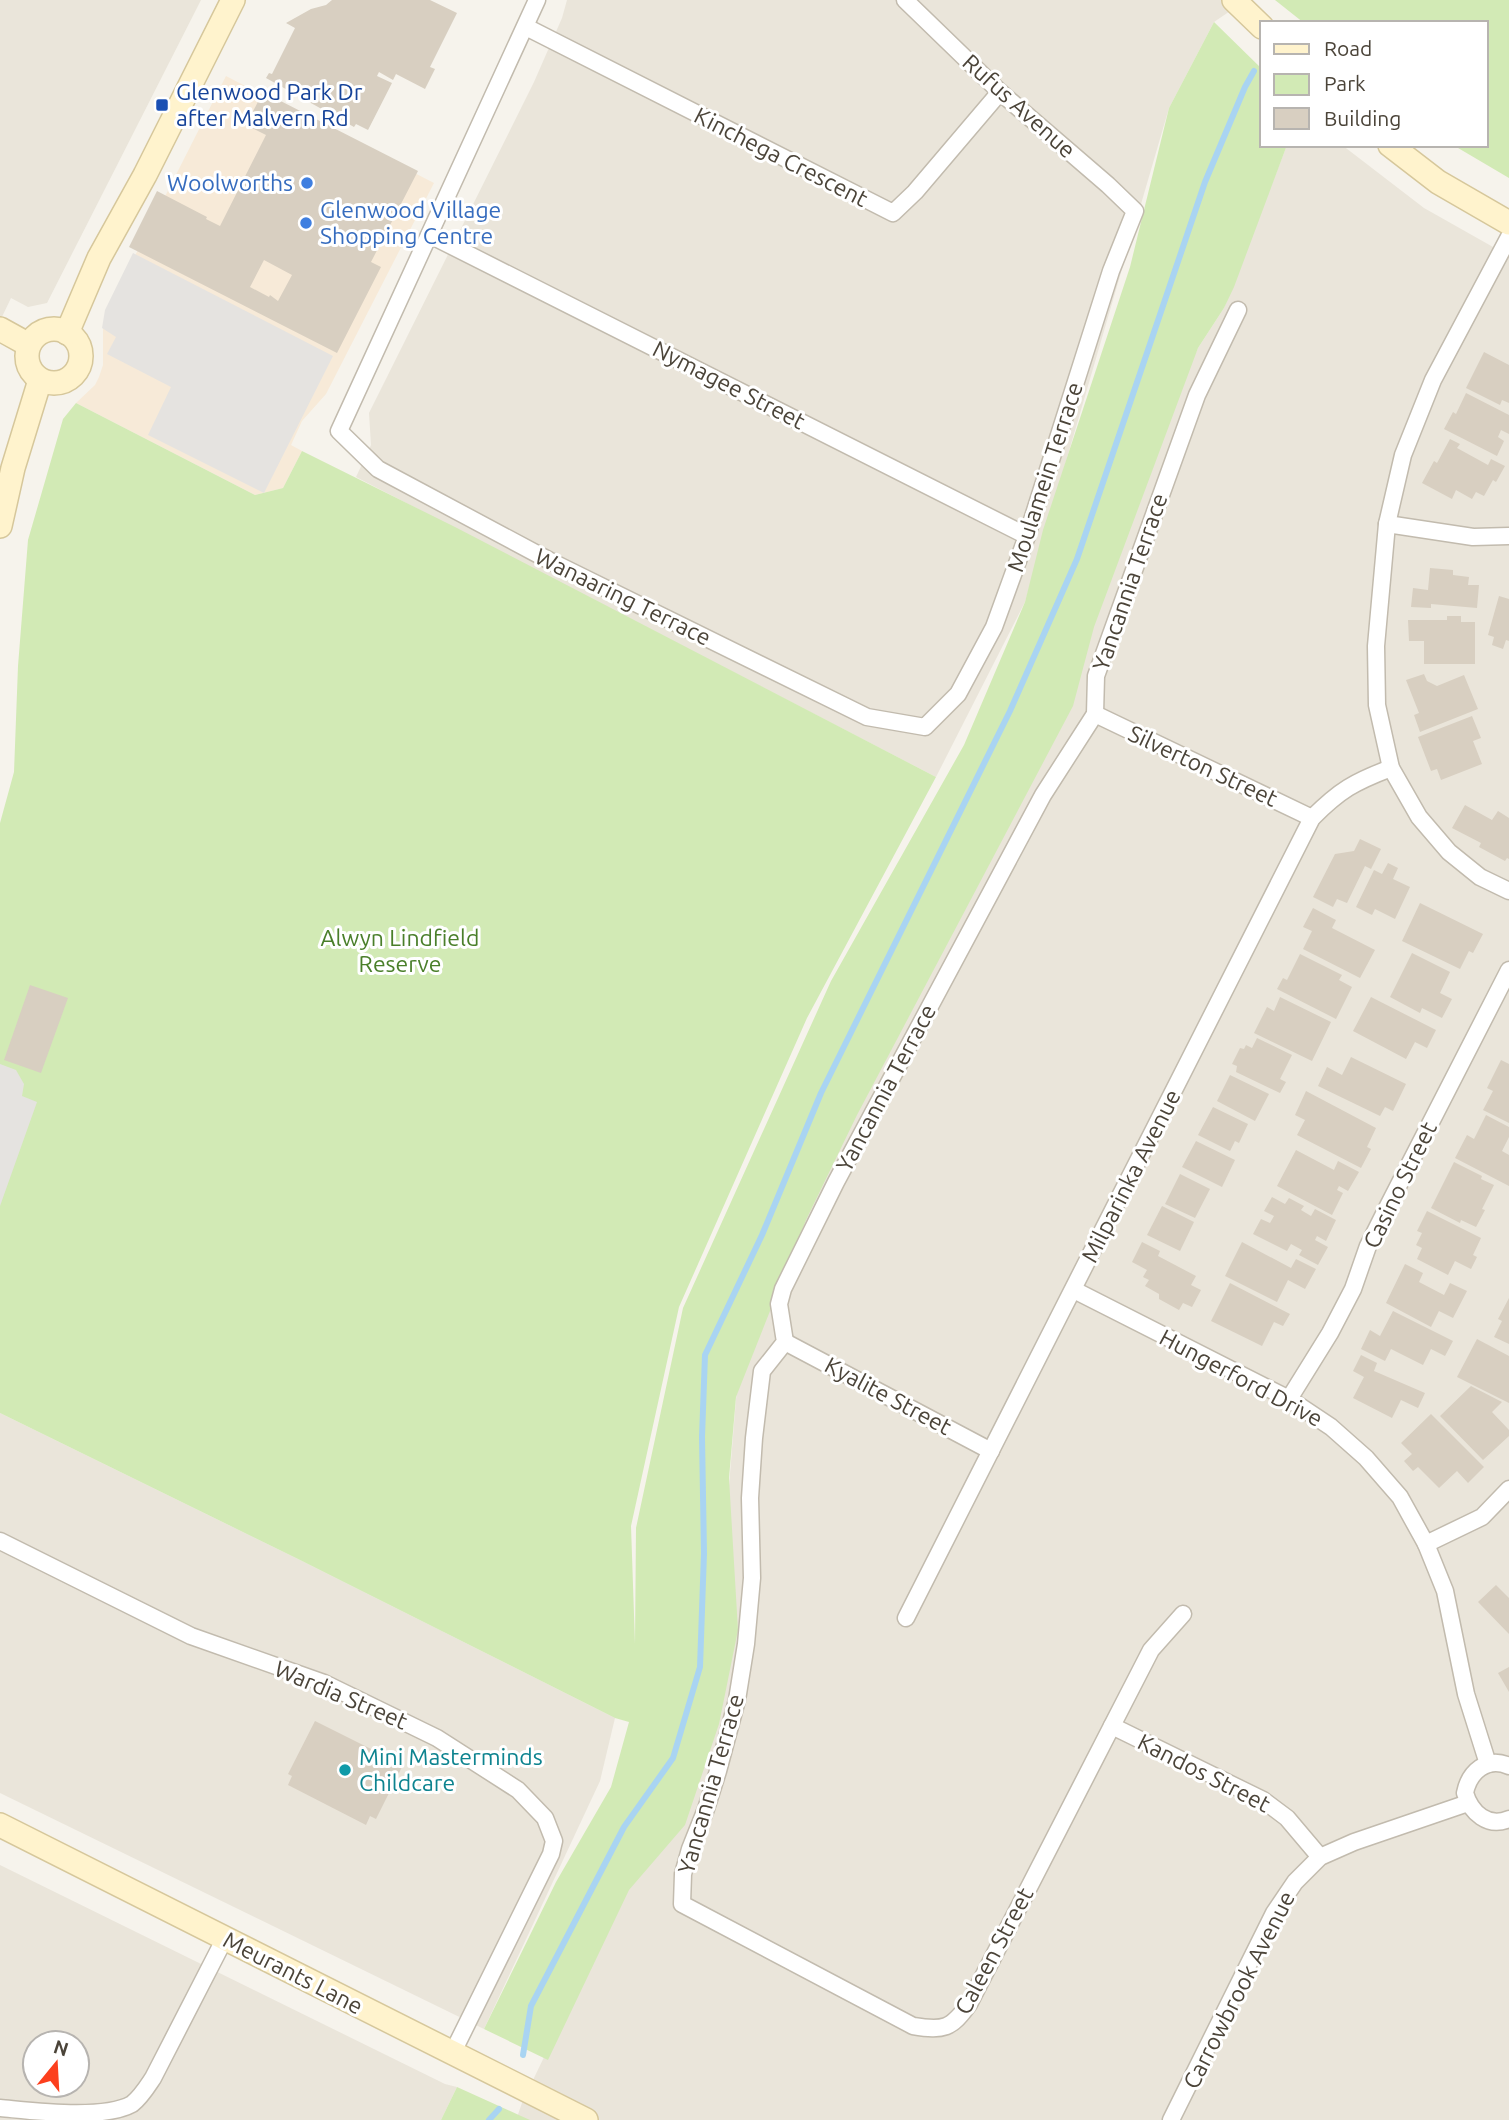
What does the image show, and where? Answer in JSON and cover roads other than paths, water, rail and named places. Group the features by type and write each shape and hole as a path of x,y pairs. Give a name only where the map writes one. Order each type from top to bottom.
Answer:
{"street":[{"path":"66,333 99,258 145,175 233,0"},
{"path":"430,235 537,0"},
{"name":"Rufus Avenue","path":"905,0 1000,92 1135,211"},
{"path":"1234,0 1260,25"},
{"name":"Kinchega Crescent","path":"526,27 893,213 915,192 1000,92"},
{"path":"1393,147 1449,189 1509,223"},
{"name":"Moulamein Terrace","path":"925,727 958,694 988,638 1027,536 1111,271 1135,211"},
{"name":"Wanaaring Terrace","path":"430,235 339,431 378,468 554,564 867,717 925,727"},
{"name":"Nymagee Street","path":"430,235 1027,536"},
{"path":"1509,237 1433,380 1403,455 1387,524 1376,658 1377,705 1391,768 1419,817 1449,852 1480,877 1509,891"},
{"name":"Yancannia Terrace","path":"682,1905 683,1874 710,1797 737,1700 746,1644 751,1578 750,1498 754,1438 762,1371 785,1342 779,1304 783,1289 836,1182 1043,796 1095,714 1096,676 1197,395 1238,310"},
{"path":"0,329 29,345"},
{"path":"49,330 66,333 74,338 81,354 77,371 64,382 40,380 34,375 27,361 29,345 34,338 49,330"},
{"path":"0,526 13,468 40,380"},
{"path":"1387,524 1473,537 1509,536"},
{"name":"Silverton Street","path":"1095,714 1312,818"},
{"name":"Milparinka Avenue","path":"906,1618 1312,818 1336,794 1391,768"},
{"name":"Casino Street","path":"1289,1399 1330,1333 1353,1289 1383,1214 1509,970"},
{"name":"Hungerford Drive","path":"1074,1290 1289,1399 1331,1427 1366,1458 1400,1497 1426,1544 1445,1591 1466,1694 1488,1764"},
{"name":"Kyalite Street","path":"785,1342 991,1451"},
{"path":"1426,1544 1482,1517 1509,1489"},
{"name":"Wardia Street","path":"0,1541 191,1636 324,1683 379,1708 438,1738 518,1790 545,1818 554,1841 551,1854 452,2054"},
{"name":"Caleen Street","path":"682,1905 913,2026 934,2030 955,2023 969,2004 1151,1650 1183,1614"},
{"name":"Kandos Street","path":"1112,1726 1263,1800 1287,1818 1320,1857"},
{"path":"1507,1823 1481,1818 1468,1803 1465,1793 1472,1774 1488,1764 1509,1766"},
{"name":"Carrowbrook Avenue","path":"1171,2120 1274,1913 1294,1882 1320,1857 1354,1842 1468,1803"},
{"name":"Meurants Lane","path":"0,1825 586,2120"},
{"path":"0,2108 28,2115 133,2113 225,1938"}],"waterway":[{"path":"523,2055 531,2006 624,1827 673,1758 700,1667 704,1553 702,1437 705,1355 762,1235 821,1093 1010,711 1077,559 1205,182 1254,71"},
{"path":"489,2120 499,2109"}],"place":[{"name":"Glenwood Park Dr after Malvern Rd","path":"162,105"},
{"name":"Woolworths","path":"307,183"},
{"name":"Glenwood Village Shopping Centre","path":"306,223"},
{"name":"Mini Masterminds Childcare","path":"345,1770"}],"park label":[{"name":"Alwyn Lindfield Reserve","path":"400,951"}]}
